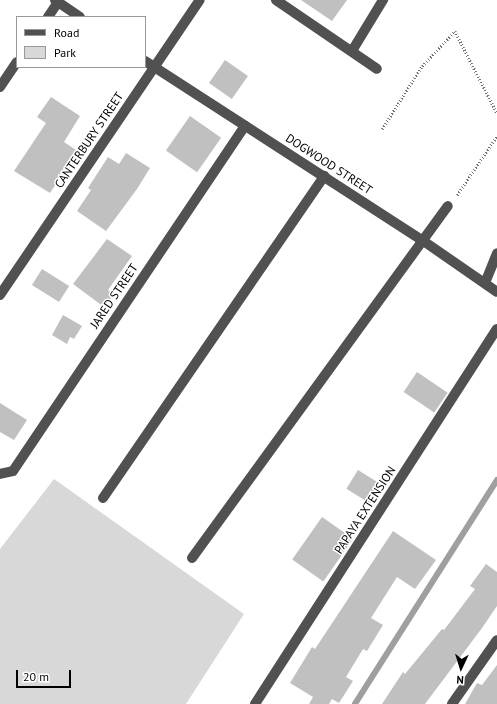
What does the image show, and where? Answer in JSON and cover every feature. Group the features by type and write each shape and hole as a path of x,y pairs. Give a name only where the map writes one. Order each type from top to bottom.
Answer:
{"street":[{"name":"CANTERBURY STREET","path":"0,295 200,0"},
{"path":"276,0 377,69"},
{"path":"352,51 383,0"},
{"path":"49,16 57,1 79,16"},
{"name":"DOGWOOD STREET","path":"146,62 422,240 497,292"},
{"path":"0,87 16,63"},
{"name":"JARED STREET","path":"0,474 13,471 245,126"},
{"path":"104,498 324,176"},
{"path":"192,558 448,206"},
{"path":"485,283 497,253"},
{"name":"PAPAYA EXTENSION","path":"255,704 497,329"},
{"path":"452,704 497,640"}],"path":[{"path":"382,129 422,66 456,31 497,112"},
{"path":"448,206 497,136"}],"green space":[{"path":"54,479 244,614 186,704 0,704 0,549"}],"building":[{"path":"301,0 347,0 332,21"},
{"path":"225,60 248,76 232,99 209,83"},
{"path":"51,97 80,116 64,142 76,150 60,174 62,175 50,193 14,171 46,123 37,117"},
{"path":"190,116 221,138 197,172 166,150"},
{"path":"126,153 150,168 137,189 106,231 77,211 91,190 88,188 108,157 119,164"},
{"path":"107,239 132,256 108,290 114,294 104,307 73,284"},
{"path":"42,269 69,286 59,302 32,285"},
{"path":"63,315 82,326 74,339 70,337 67,344 52,335"},
{"path":"417,372 448,393 434,413 404,392"},
{"path":"0,403 27,420 14,440 0,432"},
{"path":"358,470 382,485 370,503 346,489"},
{"path":"322,517 353,539 323,581 292,560"},
{"path":"393,531 436,560 415,589 397,577 371,618 383,625 367,651 363,649 346,677 353,681 339,703 332,699 329,704 309,704 313,697 290,683 312,647 315,649"},
{"path":"486,564 497,572 497,606 482,628 425,704 382,704 403,672 405,674 442,629 444,630 475,589 470,586"},
{"path":"497,665 497,704 465,704 477,683 482,685"}],"waterway":[{"path":"355,704 497,480"}]}
